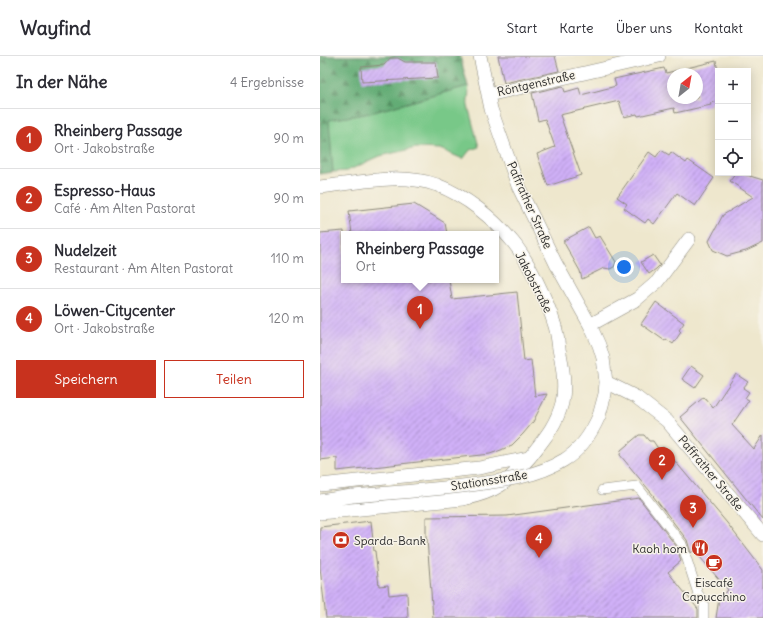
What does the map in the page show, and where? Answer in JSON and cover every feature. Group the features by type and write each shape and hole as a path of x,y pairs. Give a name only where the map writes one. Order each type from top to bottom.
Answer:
{"street":[{"name":"Paffrather Straße","path":"480,56 491,109 518,186 556,264 590,325 599,345 603,358 606,382 636,397 667,421 763,536"},
{"name":"Röntgenstraße","path":"488,95 657,56"},
{"name":"Jakobstraße","path":"320,186 388,179 415,180 454,192 475,206 514,243 545,299 554,324 563,369 564,384 562,403 554,425 545,439 510,478 498,487 481,495 431,503 320,513"},
{"name":"Jakobstraße","path":"320,191 338,185"},
{"path":"590,325 636,298 657,282 689,239"},
{"name":"Stationsstraße","path":"320,500 482,483 520,477 549,468 564,460 580,447 591,432 603,404 606,382"},
{"path":"320,485 479,468 528,458"},
{"path":"602,490 637,486 682,544 698,594 704,601 704,618"}],"green space":[{"path":"320,56 460,56 468,86 370,113 329,120 333,172 320,174"},
{"path":"468,86 468,106 479,147 470,150 463,159 440,149 416,148 380,156 347,171 333,172 328,120 370,113"}],"building":[{"path":"498,56 555,56 559,71 504,83"},
{"path":"390,58 398,58 405,62 436,62 438,78 362,82 361,67 384,65"},
{"path":"716,61 717,68 715,68 715,102 710,103 711,105 675,113 674,108 638,116 637,114 624,117 619,101 560,115 581,175 548,186 537,154 555,147 545,119 538,121 532,93 563,86 565,92 579,88 581,95 616,86 614,79 664,68 667,73 667,104 703,104 703,68 687,68"},
{"path":"661,150 669,155 671,152 686,163 688,160 714,178 695,206 677,193 654,224 648,219 645,223 624,208 627,204 617,197 649,152 656,157"},
{"path":"734,176 750,176 763,180 763,243 746,251 727,256 713,250 709,241 723,215 753,197 730,181"},
{"path":"414,204 445,223 446,231 352,231 349,211"},
{"path":"589,227 595,238 600,236 616,262 614,267 610,269 604,268 582,279 580,271 563,241"},
{"path":"341,231 341,283 449,283 452,299 517,292 524,361 531,360 535,396 547,394 533,422 512,445 490,454 337,471 337,458 320,460 320,233"},
{"path":"653,255 660,265 649,274 641,262"},
{"path":"656,302 684,323 679,330 681,332 673,344 666,339 665,341 641,324"},
{"path":"691,366 704,375 695,388 682,379"},
{"path":"736,374 748,382 743,388 749,392 745,398 749,400 732,425 754,449 763,435 763,520 680,417 704,397 713,408"},
{"path":"639,435 644,435 649,441 653,441 659,450 663,447 727,523 763,570 763,618 716,618 719,598 728,590 694,550 691,553 687,540 654,496 620,455 621,450"},
{"path":"639,498 677,547 681,561 668,572 698,609 698,618 433,618 426,539 426,517 507,516"},
{"path":"371,521 379,586 388,585 389,595 407,593 408,618 326,618 320,568 320,527"}],"place":[{"name":"Rheinberg Passage","path":"420,329"},
{"name":"Espresso-Haus","path":"662,480"},
{"name":"Nudelzeit","path":"693,528"},
{"name":"Sparda-Bank","path":"341,540"},
{"name":"Kaoh hom","path":"700,548"},
{"name":"Löwen-Citycenter","path":"539,558"},
{"name":"Eiscafé Capucchino","path":"714,563"}]}
